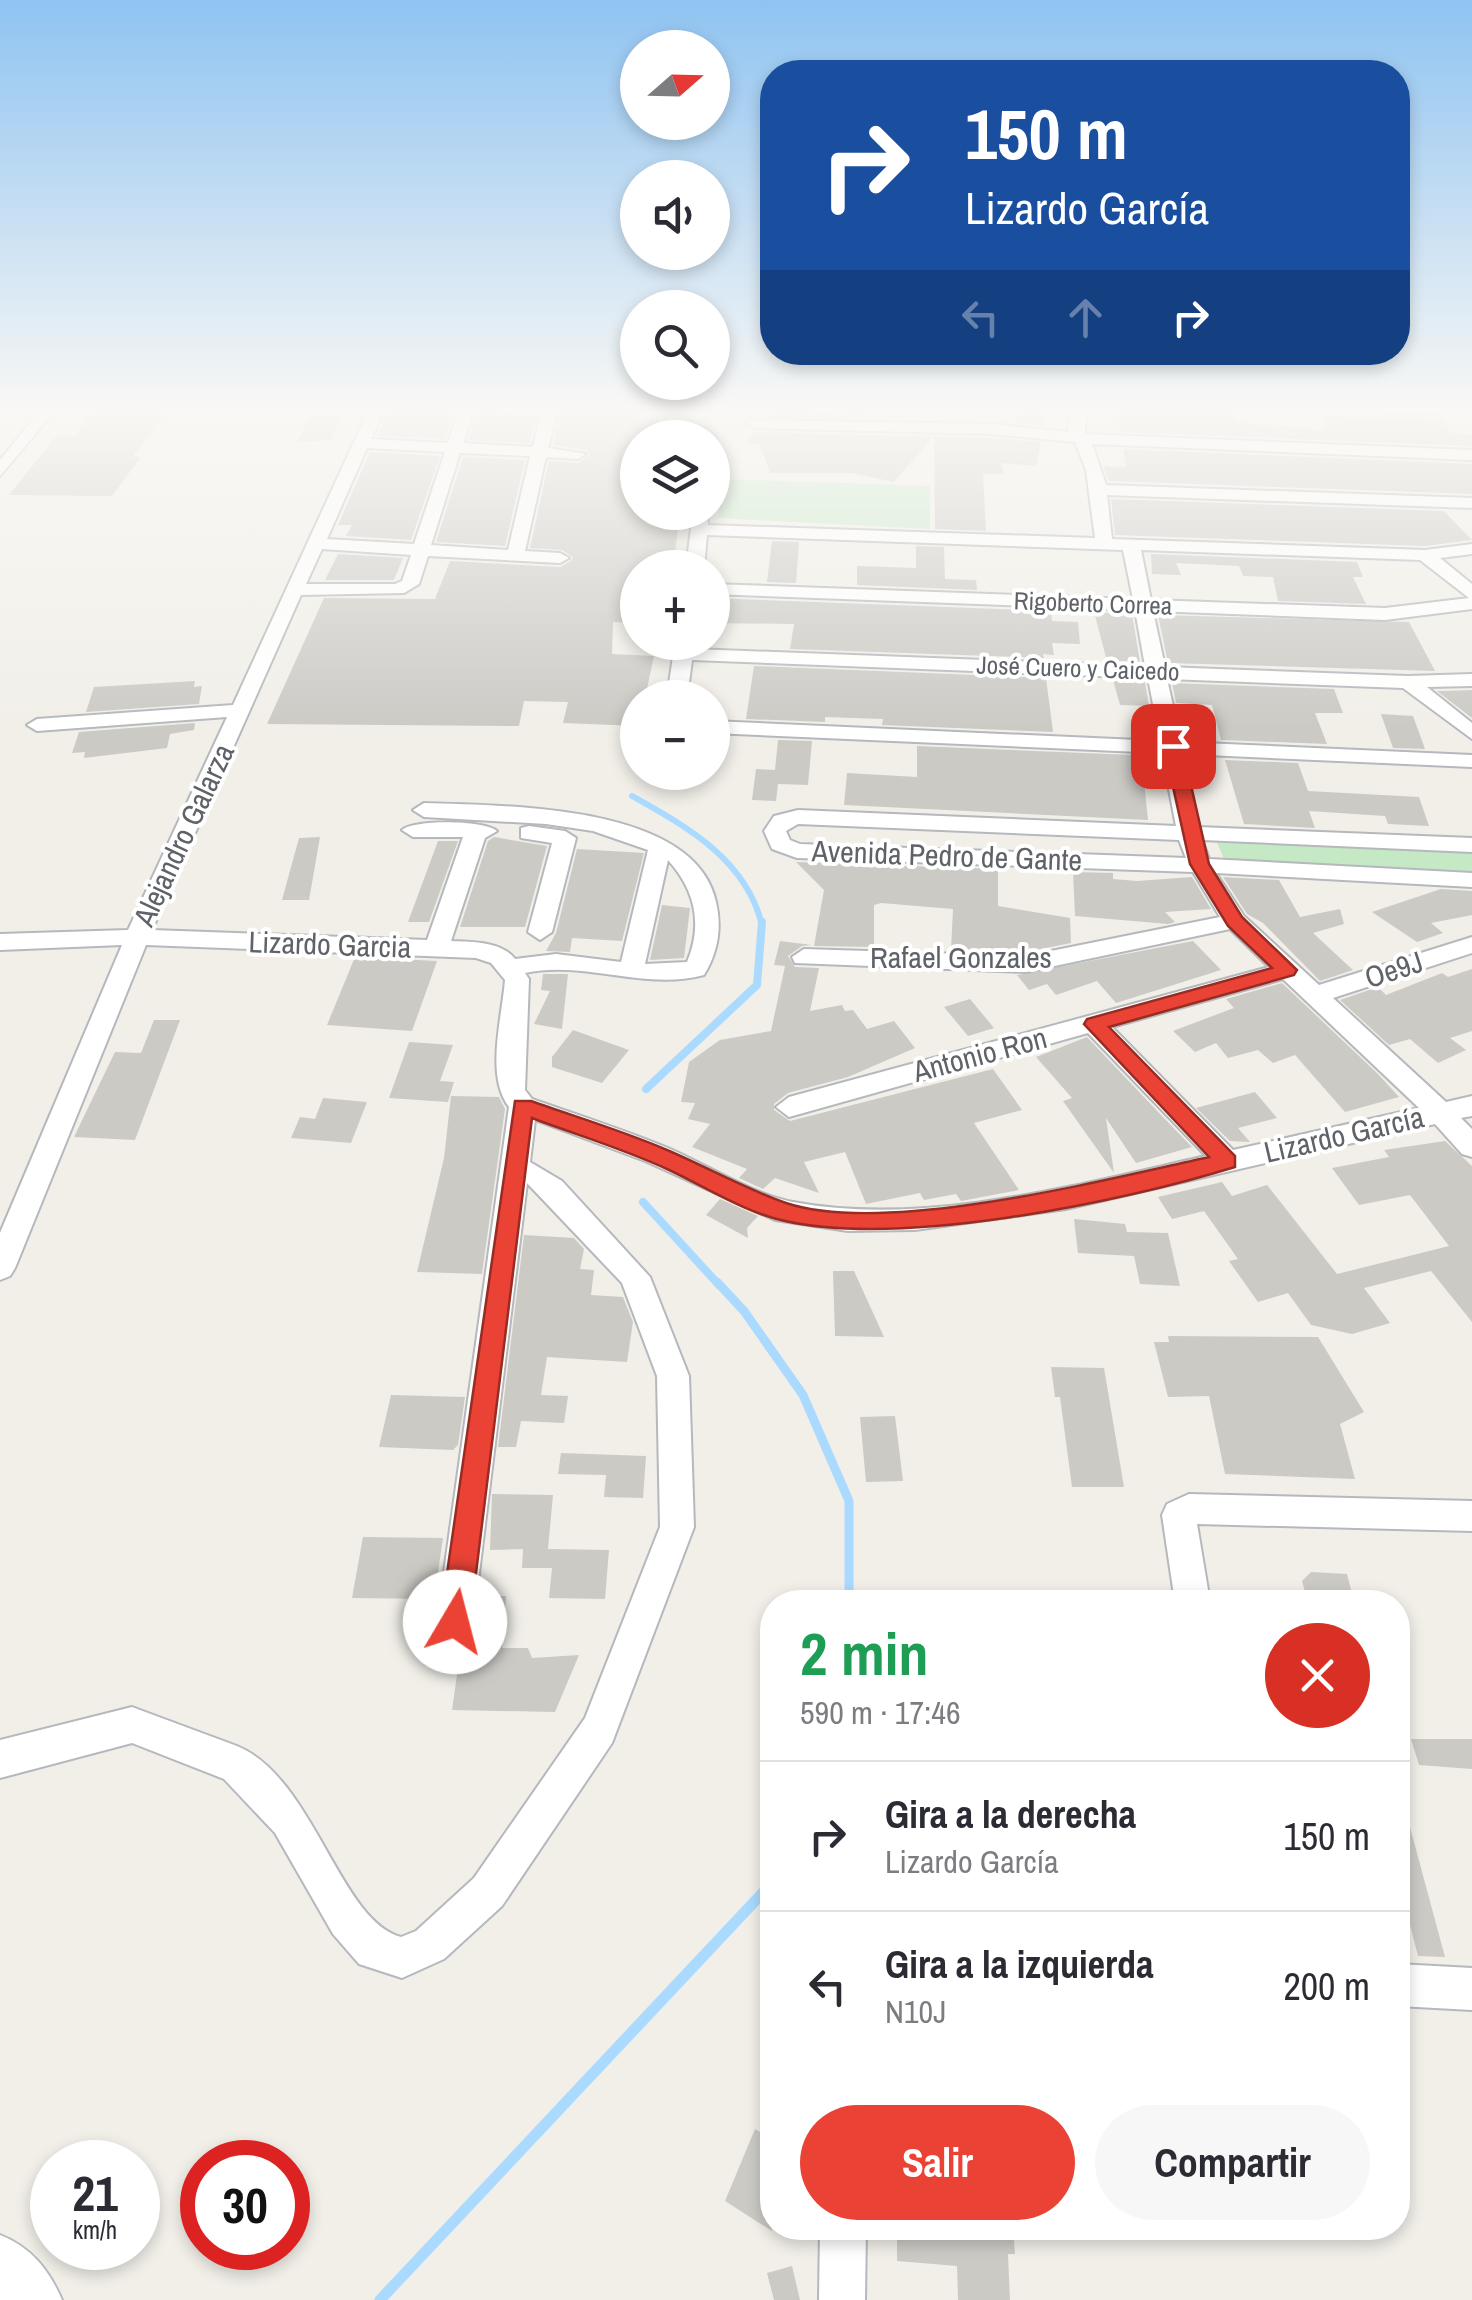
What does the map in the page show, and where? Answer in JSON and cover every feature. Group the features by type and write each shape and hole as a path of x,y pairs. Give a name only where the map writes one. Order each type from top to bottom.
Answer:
{"main road":[{"path":"0,2266 30,2300"}],"street":[{"name":"Alejandro Galarza","path":"0,1268 137,937 330,514"},
{"path":"297,590 406,588 433,514"},
{"path":"516,556 525,514"},
{"path":"1100,514 1104,545"},
{"path":"730,523 1132,546 1425,555 1472,549"},
{"path":"318,544 424,547 560,558"},
{"path":"1132,546 1190,835 1200,864 1235,922 1442,1114 1472,1147"},
{"path":"1425,555 1472,593"},
{"name":"Rigoberto Correa","path":"730,590 1385,614 1472,603"},
{"name":"José Cuero y Caicedo","path":"730,650 1408,682 1472,680"},
{"path":"1408,682 1472,733"},
{"path":"36,724 242,710"},
{"path":"730,728 1472,761"},
{"name":"Avenida Pedro de Gante","path":"1472,845 798,817 782,821 775,831 780,844 796,851 1200,864 1472,880"},
{"path":"455,1622 523,1106 512,1092 510,1076 518,993 512,968 547,962 683,972 701,962 709,904 701,880 685,862 584,818 418,820 565,838 540,932"},
{"path":"436,949 476,830"},
{"path":"631,971 660,848"},
{"name":"Rafael Gonzales","path":"804,956 1026,964 1235,922"},
{"name":"Lizardo Garcia","path":"0,942 137,937 478,950 500,958 512,968"},
{"name":"Oe9J","path":"1316,995 1472,945"},
{"name":"Antonio Ron","path":"789,1107 1287,970"},
{"path":"1094,1024 1226,1162"},
{"name":"Lizardo García","path":"523,1106 655,1154 785,1212 848,1220 915,1219 1066,1198 1472,1106"},
{"path":"0,1758 132,1725 237,1765 289,1819 348,1920 373,1950 402,1958 430,1945 488,1892 599,1730 677,1526 673,1376 635,1278 552,1188 515,1167"},
{"path":"1190,1590 1178,1528 1179,1514 1190,1509 1472,1516"},
{"path":"1410,1985 1472,1988"},
{"path":"842,2300 843,2240"}],"green space":[{"path":"730,514 930,514 930,529 730,519"},
{"path":"1215,838 1472,852 1472,874 1225,861"}],"building":[{"path":"343,514 420,514 411,540 346,536 352,525 338,525"},
{"path":"445,514 512,514 505,546 436,542"},
{"path":"537,514 620,514 620,530 678,530 675,550 620,550 620,622 613,622 612,654 620,654 620,660 653,660 649,680 620,680 620,725 563,723 568,702 524,701 519,726 267,724 324,598 435,599 450,561 560,567 573,557 562,550 530,548"},
{"path":"935,514 985,514 986,531 935,529"},
{"path":"1113,514 1447,514 1472,540 1425,546 1115,535"},
{"path":"772,541 799,542 796,583 767,582"},
{"path":"916,546 944,547 945,579 976,580 977,590 857,585 857,566 916,568"},
{"path":"338,554 403,558 394,580 325,580"},
{"path":"1151,554 1357,562 1363,577 1353,577 1366,604 1278,601 1273,577 1243,576 1239,566 1176,563 1181,575 1152,574"},
{"path":"730,599 1051,611 1052,621 1078,622 1080,644 1052,643 1054,655 1043,654 1044,658 790,649 794,624 730,623"},
{"path":"1094,612 1132,614 1140,662 1107,661"},
{"path":"1158,615 1409,622 1435,671 1168,663"},
{"path":"754,666 1046,678 1053,732 882,725 883,719 746,719"},
{"path":"1113,680 1145,682 1149,706 1120,705"},
{"path":"195,681 194,687 202,686 199,704 86,712 94,687"},
{"path":"1172,683 1334,689 1343,713 1315,713 1327,744 1221,740 1212,705 1176,703"},
{"path":"1472,690 1472,718 1437,691 1446,691"},
{"path":"1381,714 1413,716 1425,749 1393,748"},
{"path":"195,723 194,730 170,734 167,748 84,758 85,752 72,753 79,732"},
{"path":"778,740 812,741 808,785 778,784 776,801 752,800 756,769 775,770"},
{"path":"917,746 1133,755 1136,771 1143,771 1148,820 844,805 847,773 917,777"},
{"path":"1225,760 1298,763 1308,791 1419,797 1429,826 1388,824 1385,816 1309,811 1315,828 1244,824"},
{"path":"320,837 309,900 282,900 299,838"},
{"path":"494,837 547,846 525,927 460,927 488,841"},
{"path":"438,841 458,841 429,922 408,922"},
{"path":"577,849 644,853 622,941 572,938 570,952 546,951 556,933"},
{"path":"796,862 998,869 998,906 1070,918 1071,943 1026,952 951,950 953,909 881,903 874,905 874,947 814,946 824,890"},
{"path":"1073,872 1113,873 1113,879 1137,881 1192,877 1211,909 1165,912 1175,922 1168,924 1075,916"},
{"path":"1223,877 1279,880 1300,917 1340,909 1344,924 1313,933 1353,970 1320,981 1263,923 1247,914"},
{"path":"1441,889 1472,891 1472,915 1431,923 1443,933 1417,942 1372,912"},
{"path":"662,905 690,908 684,958 650,960"},
{"path":"780,941 812,945 802,946 788,956 795,967 819,968 810,1011 842,1005 845,1011 853,1010 867,1029 894,1021 915,1048 848,1077 788,1093 774,1104 774,1110 790,1121 993,1069 1022,1110 974,1123 1019,1190 961,1201 956,1194 924,1200 920,1193 866,1204 845,1152 804,1162 819,1193 775,1178 763,1189 739,1178 747,1169 692,1147 710,1124 688,1119 695,1103 681,1102 689,1062 720,1040 771,1031 785,966 774,965"},
{"path":"1193,941 1221,970 1116,1003 1097,981 1056,995 1047,984 1029,990 1017,975"},
{"path":"355,957 437,961 412,1031 327,1025"},
{"path":"1472,969 1472,1031 1450,1038 1466,1050 1438,1063 1410,1039 1389,1045 1340,1000 1378,987 1386,995 1442,973 1448,977"},
{"path":"543,974 568,974 562,1029 534,1024 550,991 541,990"},
{"path":"1282,983 1399,1097 1345,1112 1295,1055 1273,1063 1258,1050 1228,1058 1216,1043 1195,1052 1173,1031 1234,1008 1226,999"},
{"path":"970,999 994,1028 968,1036 944,1007"},
{"path":"154,1020 180,1020 135,1140 74,1137 115,1052 141,1053"},
{"path":"573,1030 629,1050 602,1083 552,1067 552,1057"},
{"path":"1087,1037 1192,1147 1136,1163 1106,1118 1114,1173 1063,1101 1072,1098 1036,1057"},
{"path":"409,1042 453,1045 440,1081 454,1082 448,1102 389,1098"},
{"path":"1255,1092 1277,1118 1238,1128 1250,1142 1230,1141 1196,1108"},
{"path":"451,1096 499,1097 505,1109 482,1274 417,1272 444,1158"},
{"path":"323,1098 367,1102 351,1143 291,1138 300,1117 315,1119"},
{"path":"1445,1141 1472,1166 1472,1322 1431,1271 1364,1288 1390,1323 1352,1334 1311,1325 1288,1293 1258,1302 1229,1261 1238,1259 1204,1211 1172,1219 1158,1197 1222,1182 1232,1196 1267,1185 1337,1274 1449,1246 1410,1195 1359,1205 1332,1168 1389,1157 1384,1150"},
{"path":"720,1199 758,1216 747,1228 748,1238 706,1215"},
{"path":"1074,1219 1125,1224 1127,1232 1168,1233 1180,1286 1140,1284 1134,1256 1078,1253"},
{"path":"524,1235 574,1238 584,1249 580,1269 594,1270 591,1295 623,1297 633,1322 627,1362 547,1357 541,1395 568,1396 564,1423 521,1421 516,1447 498,1447"},
{"path":"833,1271 854,1271 884,1337 835,1336"},
{"path":"1168,1336 1318,1337 1364,1412 1340,1424 1355,1479 1225,1474 1209,1396 1168,1397 1154,1342 1169,1342"},
{"path":"1051,1367 1104,1368 1124,1487 1072,1487 1060,1397 1055,1397"},
{"path":"391,1395 465,1397 458,1445 453,1450 379,1447"},
{"path":"895,1416 903,1481 866,1482 860,1417"},
{"path":"561,1453 646,1456 643,1498 604,1497 606,1475 558,1474"},
{"path":"492,1494 553,1495 548,1549 609,1550 605,1599 549,1598 552,1568 522,1568 523,1549 490,1550"},
{"path":"363,1537 443,1538 434,1599 352,1598"},
{"path":"1311,1572 1347,1574 1351,1590 1305,1590 1302,1581"},
{"path":"480,1596 506,1596 502,1648 528,1648 532,1658 579,1655 555,1712 452,1710 461,1647 476,1623"},
{"path":"1411,1739 1472,1739 1472,1769 1419,1765"},
{"path":"1410,1827 1445,1957 1418,1956 1410,1925"},
{"path":"755,2129 760,2132 760,2223 725,2201"},
{"path":"897,2240 1014,2240 1015,2254 1008,2254 1010,2300 958,2300 957,2266 897,2261"},
{"path":"792,2266 800,2300 774,2300 767,2273"}],"waterway":[{"path":"632,796 712,847 743,881 762,924"},
{"path":"646,1089 757,985 762,924"},
{"path":"643,1202 719,1285"},
{"path":"717,1282 744,1311 803,1395 849,1501 849,1590"},
{"path":"380,2300 760,1896"}],"route":[{"path":"455,1622 523,1106 655,1154 785,1212 848,1220 915,1219 1066,1198 1226,1162 1094,1024 1287,970 1235,922 1200,864 1190,835 1173,746"}]}
